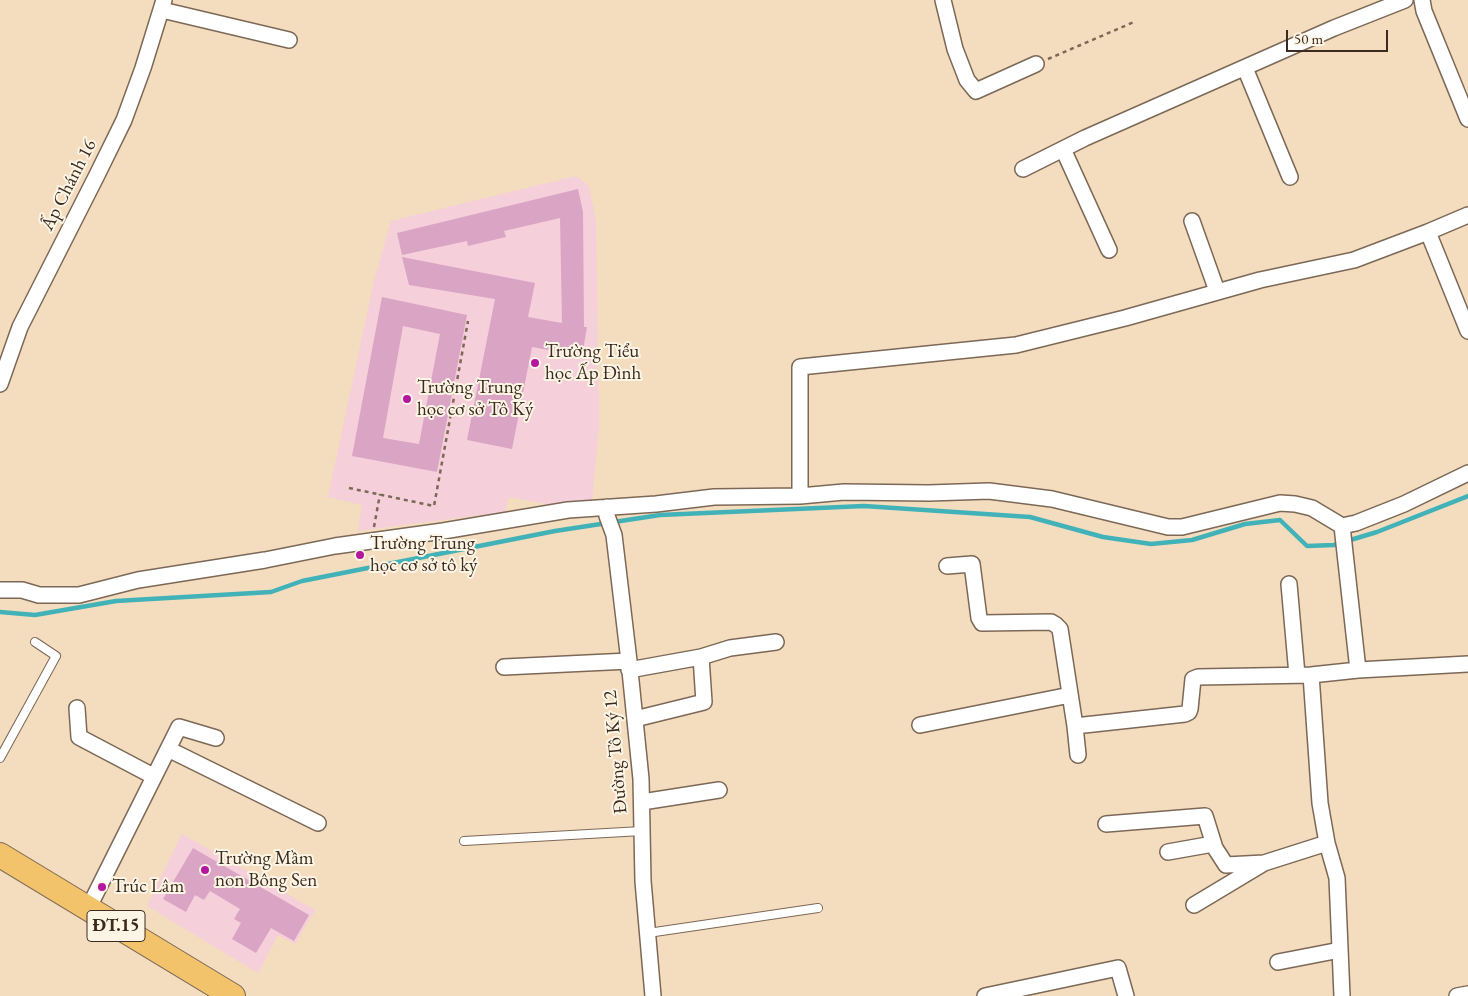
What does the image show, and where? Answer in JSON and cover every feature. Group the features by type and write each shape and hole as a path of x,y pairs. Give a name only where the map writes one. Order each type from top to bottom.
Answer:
{"main road":[{"name":"ĐT.15","path":"0,855 233,996"},
{"name":"ĐT.15","path":"0,873 204,996"}],"street":[{"path":"943,0 955,49 968,80 976,90 1036,64"},
{"path":"1023,169 1085,138 1334,28 1405,0"},
{"path":"1422,0 1424,11 1468,120"},
{"path":"163,5 289,40"},
{"name":"Ấp Chánh 16","path":"0,384 20,327 124,120 163,5"},
{"path":"1245,68 1290,177"},
{"path":"1063,149 1109,250"},
{"path":"800,496 800,368 1016,345 1125,318 1267,278 1354,260 1468,215"},
{"path":"1192,221 1218,291"},
{"path":"1428,232 1467,327"},
{"path":"1343,535 1356,523 1404,504 1468,473"},
{"path":"0,590 22,590 39,595 79,595 138,580 265,560 335,546 443,531 568,510 607,511 714,497 800,496 844,492 929,493 989,491 1052,499 1168,527 1182,527 1280,502 1312,508 1343,535 1358,670"},
{"name":"Đường Tô Ký 12","path":"607,511 614,535 641,779 643,881 653,996"},
{"path":"947,566 972,564 979,618 982,623 1050,622 1060,629 1078,755"},
{"path":"1289,584 1304,675 1320,803 1327,843 1337,878 1342,996"},
{"path":"504,667 629,665 701,657 730,648 776,642"},
{"path":"635,719 704,702 701,657"},
{"path":"1075,726 1185,714 1190,709 1193,679 1198,676 1304,675 1468,664"},
{"path":"920,725 1070,695"},
{"path":"76,708 79,737 154,776"},
{"path":"88,909 179,727 216,738"},
{"path":"168,749 318,823"},
{"path":"642,802 719,790"},
{"path":"1106,824 1205,816 1213,844 1226,865 1264,863"},
{"path":"1194,904 1264,863 1327,843"},
{"path":"1168,852 1213,844"},
{"path":"1278,962 1340,950"},
{"path":"985,996 1118,968 1126,996"},
{"path":"1459,996 1468,994"}],"lane":[{"path":"0,758 56,656 35,642"},
{"path":"464,841 642,831"},
{"path":"648,933 818,908"}],"path":[{"path":"1036,64 1134,22"},
{"path":"349,488 434,506 468,321"},
{"path":"372,541 380,494"}],"shaded area":[{"name":"Trường Tiểu học Ấp Đình","path":"576,176 589,186 596,222 599,424 592,502 557,506 509,497 505,512 358,531 362,505 328,497 374,281 391,221"},
{"name":"Trường Mầm non Bông Sen","path":"182,834 315,910 295,944 278,935 258,973 147,906"}],"building":[{"path":"578,189 583,212 584,327 587,327 583,350 572,349 571,354 532,347 512,449 467,440 495,299 409,285 402,257 535,283 528,317 562,323 560,218 504,231 506,237 468,246 467,241 402,255 397,233"},
{"path":"382,297 467,315 437,472 352,456","holes":["403,326 440,334 419,444 383,438"]},
{"path":"193,848 309,915 294,941 271,928 256,953 232,939 241,923 234,919 240,909 210,891 204,900 195,895 186,912 163,899"}],"waterway":[{"path":"1347,541 1377,532 1468,496"},
{"path":"0,612 35,615 116,601 271,592 302,581 555,531 660,515 864,506 1030,517 1103,537 1151,544 1192,540 1245,524 1280,520 1307,546 1340,543"}],"place":[{"name":"Trường Tiểu học Ấp Đình","path":"535,363"},
{"name":"Trường Trung học cơ sở Tô Ký","path":"407,399"},
{"name":"Trường Trung học cơ sở tô ký","path":"360,555"},
{"name":"Trường Mầm non Bông Sen","path":"205,870"},
{"name":"Trúc Lâm","path":"102,887"}]}
